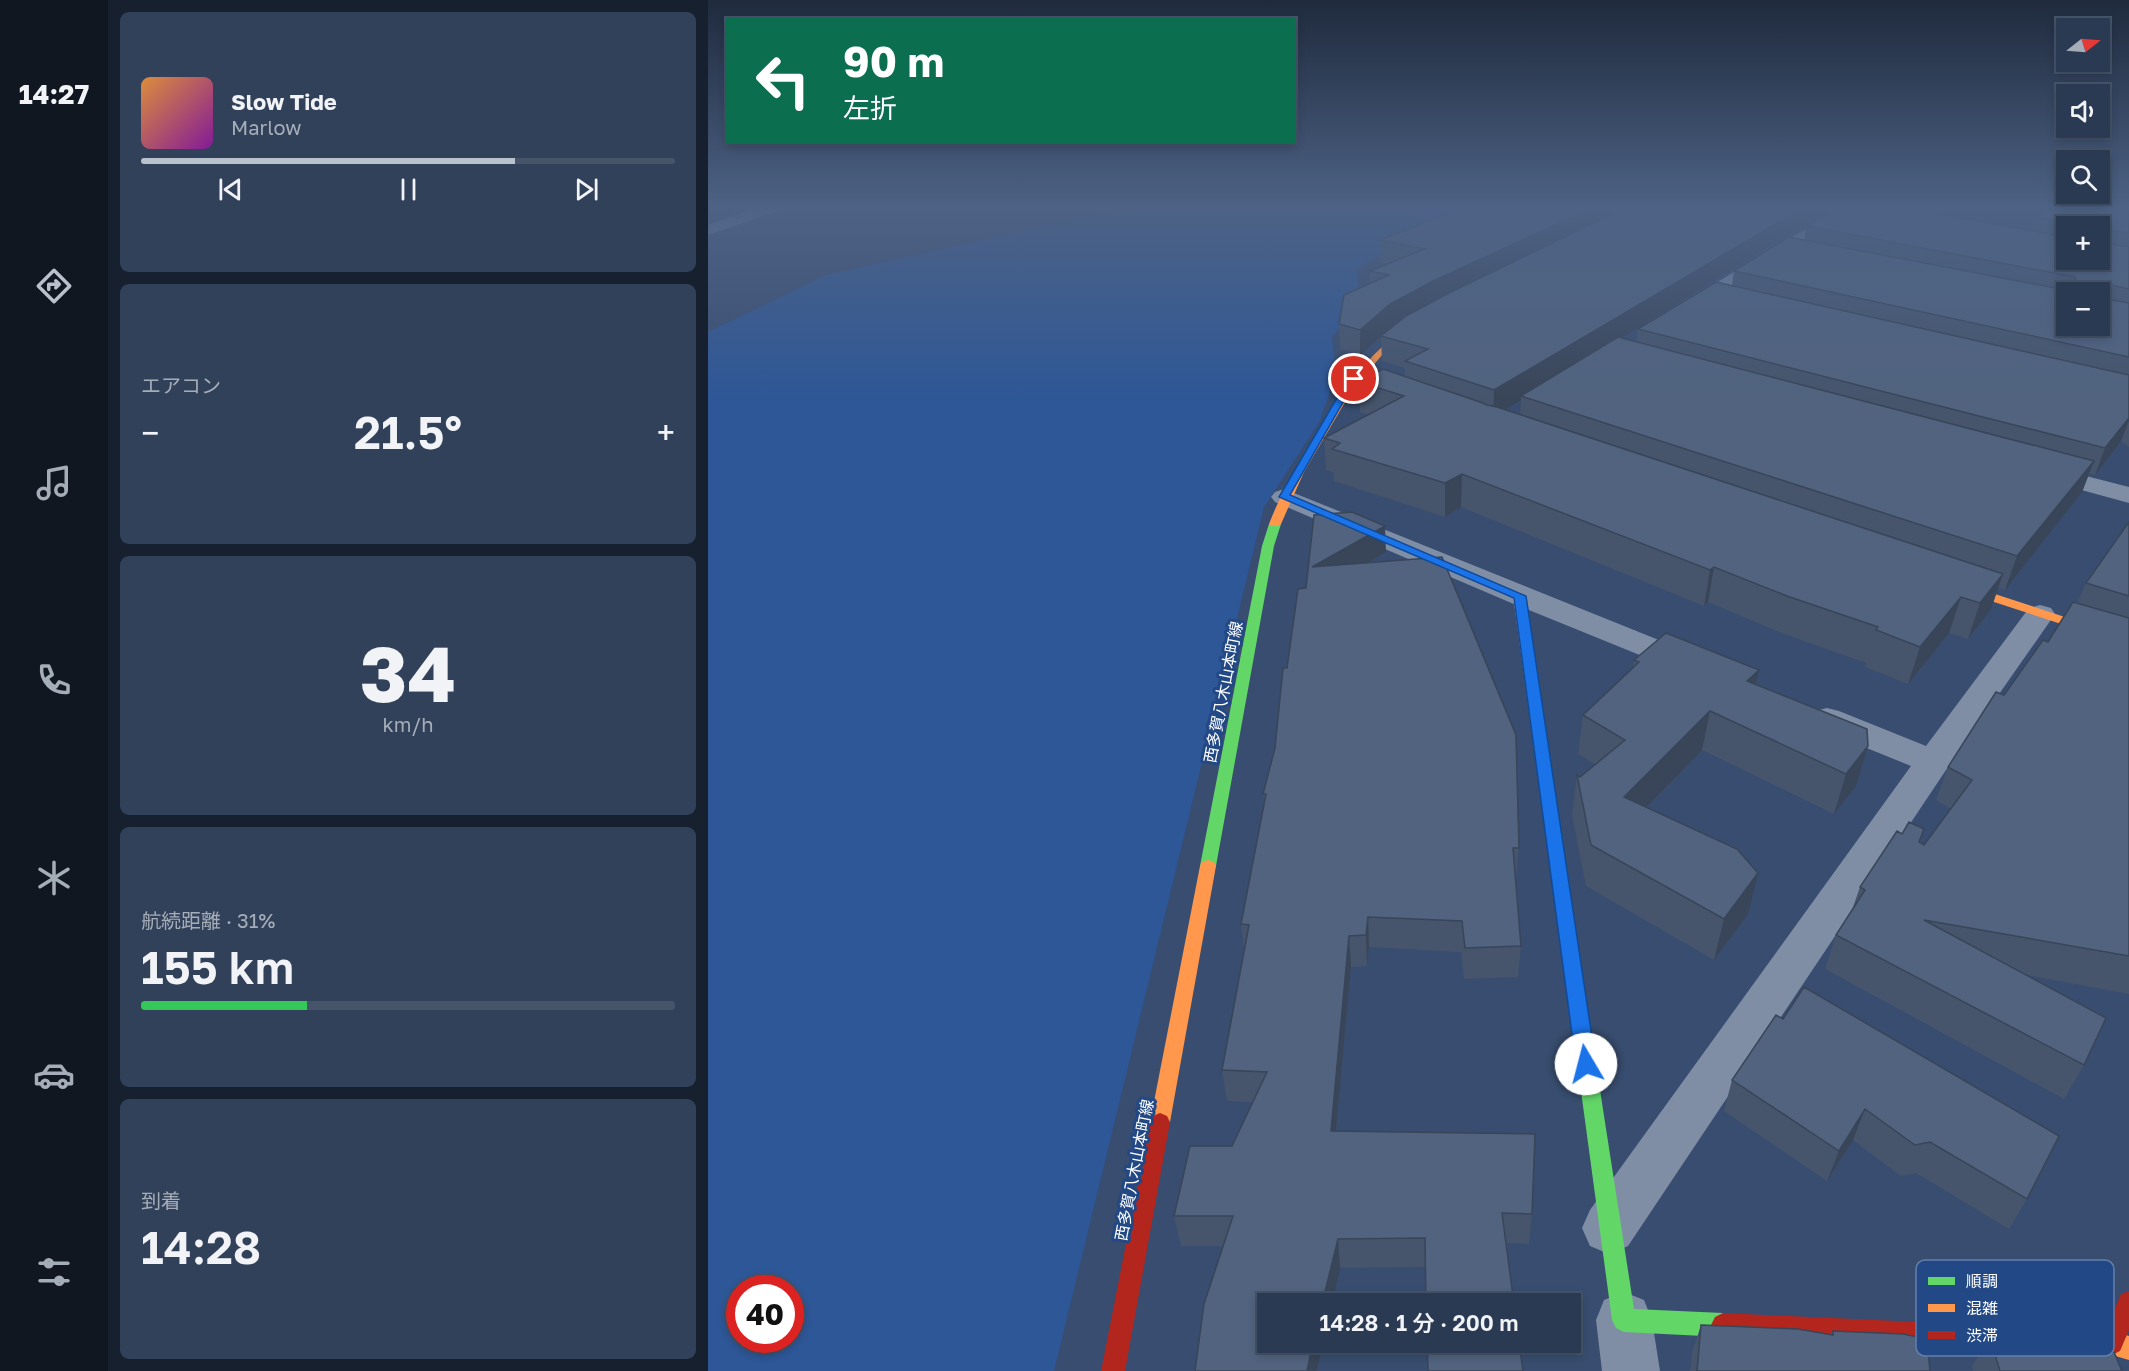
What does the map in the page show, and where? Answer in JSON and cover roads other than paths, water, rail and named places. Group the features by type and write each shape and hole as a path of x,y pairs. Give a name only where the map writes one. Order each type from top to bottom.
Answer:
{"street":[{"path":"1672,319 1747,272"},
{"path":"1712,295 1735,301"},
{"name":"西多賀八木山本町線","path":"1113,1371 1268,546 1284,497 1345,391 1360,381 1373,357 1398,335 1432,316"},
{"path":"2026,467 2129,495"},
{"path":"1284,497 1715,675"},
{"path":"1940,580 2129,642"},
{"path":"1520,596 1609,1227 1628,1345 1916,1344"},
{"path":"1609,1227 1933,762 2040,614"},
{"path":"1802,710 1933,762"},
{"path":"2114,1338 2129,1302"},
{"path":"2114,1344 2129,1348"}]}
